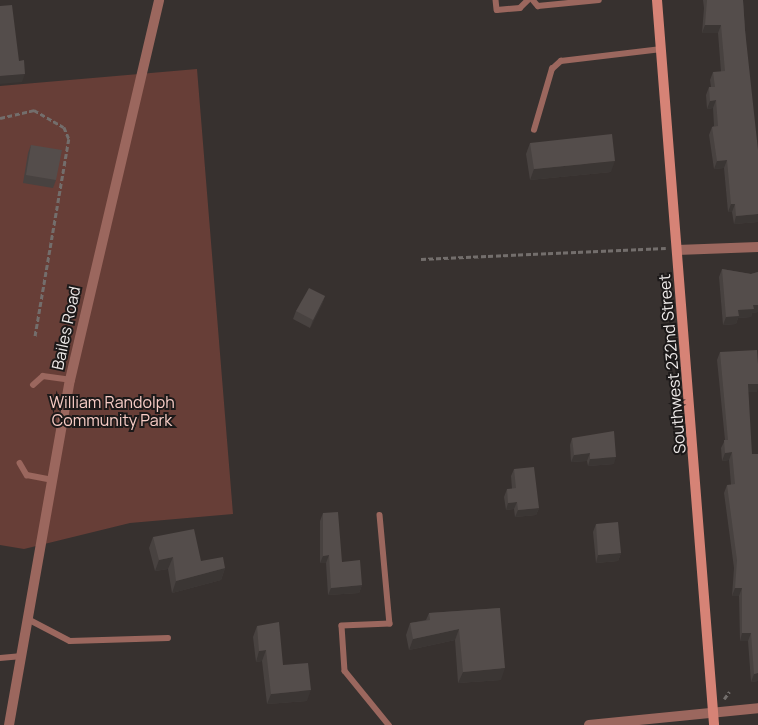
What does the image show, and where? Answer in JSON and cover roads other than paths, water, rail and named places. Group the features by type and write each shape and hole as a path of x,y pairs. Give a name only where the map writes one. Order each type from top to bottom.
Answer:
{"street":[{"name":"Bailes Road","path":"9,725 70,380 159,0"},
{"name":"Southwest 232nd Street","path":"657,0 714,725"},
{"path":"677,250 758,247"},
{"path":"589,725 758,708"}],"lane":[{"path":"496,0 497,10 520,8 528,0"},
{"path":"533,0 538,6 599,0"},
{"path":"534,130 552,69 561,61 661,49"},
{"path":"33,385 43,376 70,380"},
{"path":"20,463 27,474 53,480"},
{"path":"380,515 390,624 342,626 345,671 389,725"},
{"path":"28,619 70,641 168,638"},
{"path":"0,658 22,656"}],"park label":[{"name":"William Randolph Community Park","path":"112,411"}]}
